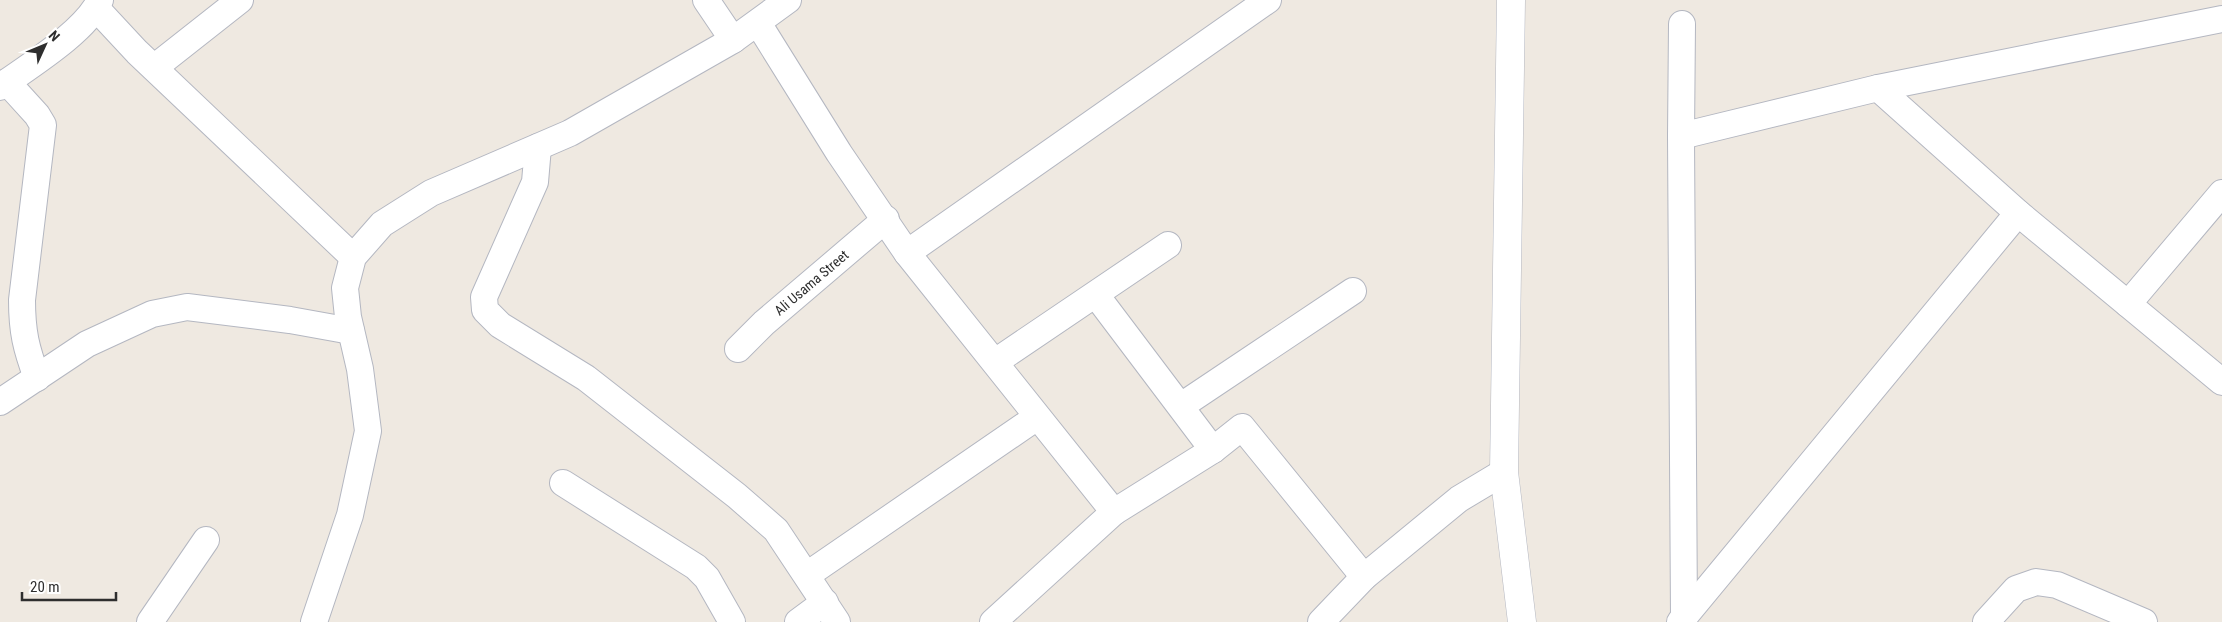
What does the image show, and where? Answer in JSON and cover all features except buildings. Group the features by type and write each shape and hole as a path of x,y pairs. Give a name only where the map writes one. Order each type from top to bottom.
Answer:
{"street":[{"path":"155,67 240,0"},
{"path":"706,0 733,40"},
{"path":"314,622 350,515 368,431 360,369 351,331 346,288 353,257 382,224 431,193 570,133 733,40 788,0"},
{"path":"907,253 1268,0"},
{"path":"1511,0 1504,472 1522,622"},
{"path":"37,378 25,344 22,324 22,300 43,125 37,115 4,85 78,28 98,4 155,67 353,257"},
{"path":"1681,136 1878,88 2222,19"},
{"path":"758,23 838,153 907,253 1114,512"},
{"path":"1682,24 1682,620"},
{"path":"1878,88 2018,213 2222,382"},
{"path":"538,147 535,182 484,297 485,310 500,325 586,378 737,496 776,530 831,612 798,622"},
{"path":"2128,304 2222,193"},
{"path":"1682,620 2018,213"},
{"name":"Ali Usama Street","path":"738,349 764,323 886,220"},
{"path":"995,362 1168,245"},
{"path":"1181,406 1353,291"},
{"path":"1096,294 1214,450"},
{"path":"0,402 87,344 152,314 187,308 290,320 351,331"},
{"path":"807,575 1038,417"},
{"path":"993,622 1114,512 1214,450 1242,427 1364,576"},
{"path":"1320,622 1364,576 1459,499 1504,472"},
{"path":"563,483 696,567 707,578 732,622"},
{"path":"150,622 206,540"},
{"path":"1994,619 2016,589 2036,582 2057,585 2144,622"}]}
